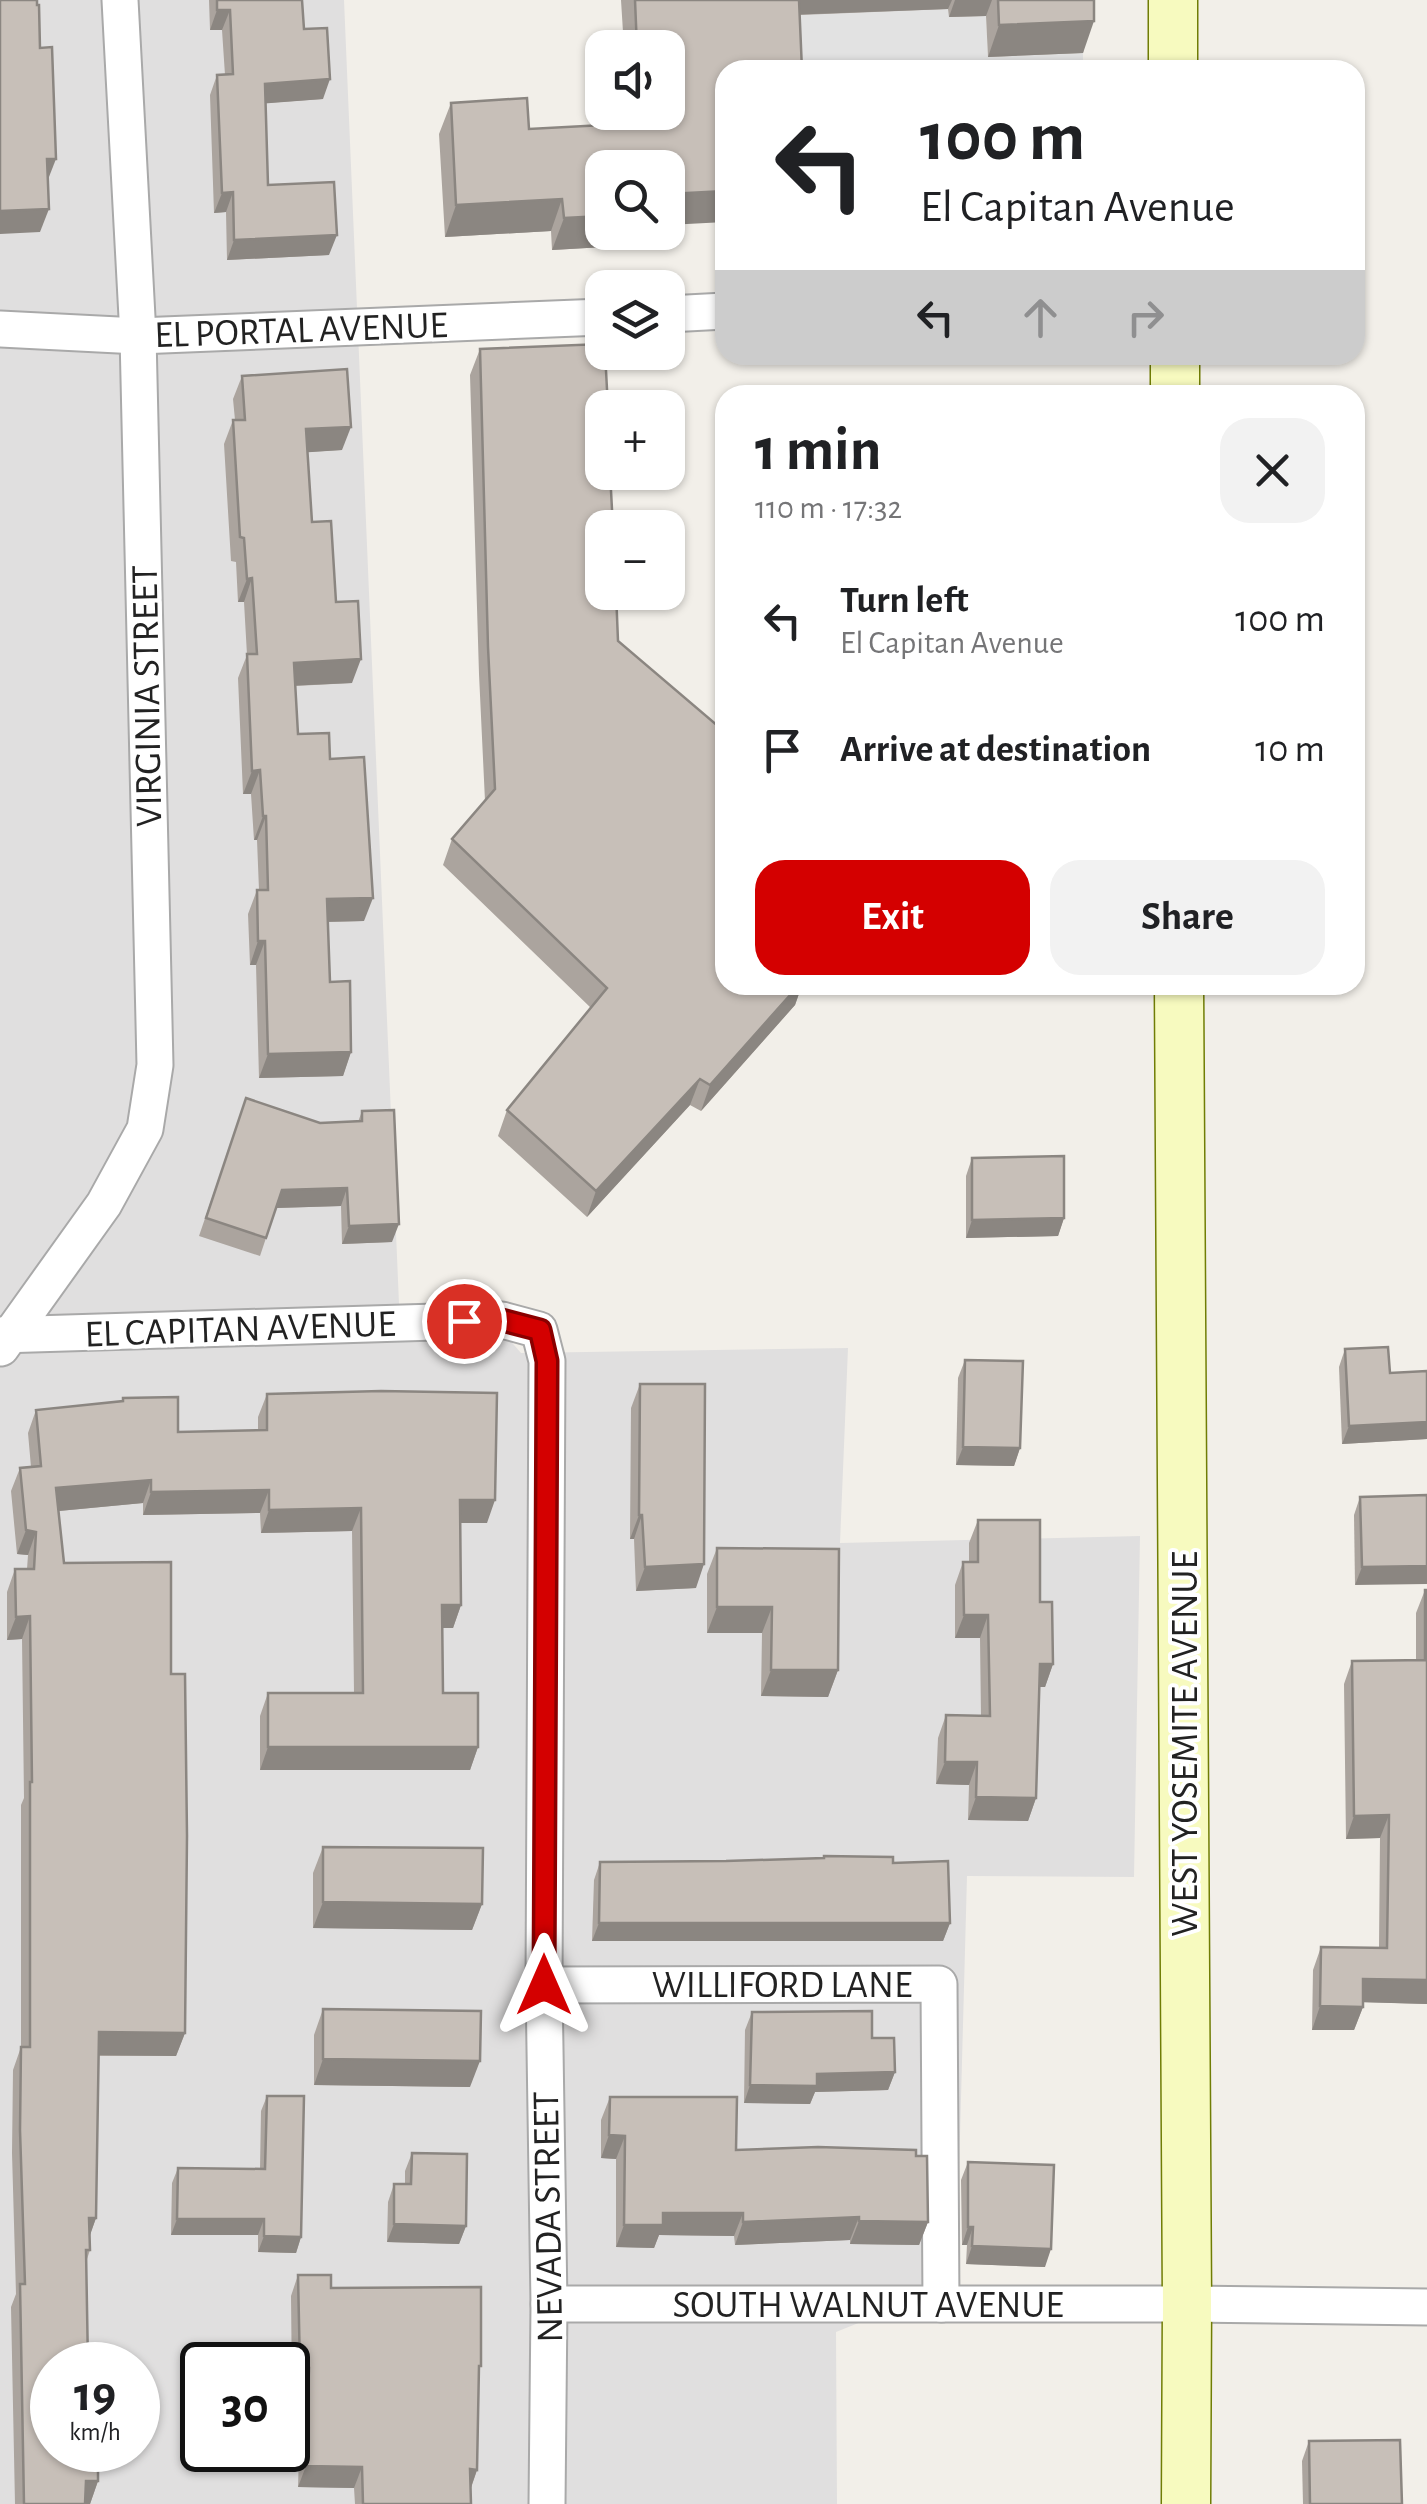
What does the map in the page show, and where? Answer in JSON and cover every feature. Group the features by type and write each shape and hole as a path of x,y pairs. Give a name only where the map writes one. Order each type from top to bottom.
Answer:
{"main road":[{"path":"1173,0 1173,60"},
{"name":"WEST YOSEMITE AVENUE","path":"1179,995 1186,2504"}],"street":[{"name":"VIRGINIA STREET","path":"3,1340 104,1204 145,1129 155,1065 138,336 120,0"},
{"path":"685,313 715,312"},
{"name":"EL PORTAL AVENUE","path":"0,330 138,336 585,318"},
{"name":"EL CAPITAN AVENUE","path":"3,1340 502,1320 540,1330"},
{"name":"NEVADA STREET","path":"540,1330 547,1361 547,2504"},
{"name":"WILLIFORD LANE","path":"544,1985 939,1984 941,2304"},
{"name":"SOUTH WALNUT AVENUE","path":"548,2304 1427,2307"}],"shaded area":[{"path":"0,0 344,0 399,1304 477,1302 521,1353 848,1348 840,1543 1140,1536 1134,1877 967,1876 956,2284 836,2332 837,2504 0,2504"},
{"path":"948,9 950,17 986,16 988,57 1083,53 1083,60 789,60 787,15"}],"building":[{"path":"0,0 37,0 40,48 52,47 56,159 47,159 49,209 0,211"},
{"path":"217,0 302,0 304,29 327,28 330,79 265,84 268,185 334,182 337,235 234,240 233,192 222,193 217,75 233,74 230,10 217,10"},
{"path":"635,0 799,0 802,60 715,60 715,192 685,193 685,150 585,150 585,217 564,218 562,199 456,205 451,103 527,98 529,129 585,126 585,130 685,130 685,30 636,30"},
{"path":"998,0 1094,0 1094,21 999,25"},
{"path":"585,345 585,370 606,370 607,390 585,390 585,490 611,490 612,510 585,510 585,610 617,610 618,641 715,723 715,995 790,995 710,1085 700,1079 596,1191 507,1110 607,988 452,839 495,789 480,349"},
{"path":"347,369 351,427 306,429 312,522 331,521 336,602 358,601 361,659 294,663 298,734 329,733 330,759 364,757 373,898 327,899 330,982 350,981 351,1052 268,1054 265,941 258,941 257,890 268,890 266,816 260,770 252,771 247,654 257,654 252,578 247,579 244,538 240,537 233,420 245,420 242,376"},
{"path":"246,1098 320,1123 362,1121 362,1111 394,1110 399,1224 349,1226 347,1188 282,1190 266,1238 206,1218"},
{"path":"1064,1156 1064,1218 972,1220 972,1158"},
{"path":"1388,1347 1390,1373 1427,1371 1427,1422 1349,1426 1345,1349"},
{"path":"965,1360 1023,1361 1020,1448 963,1447"},
{"path":"640,1384 705,1384 704,1564 645,1567 639,1515"},
{"path":"497,1393 495,1500 460,1500 461,1605 442,1605 443,1693 478,1693 478,1747 268,1747 268,1693 363,1693 361,1508 269,1510 269,1490 151,1492 151,1480 56,1488 64,1563 171,1562 171,1674 185,1674 185,2033 99,2032 96,2218 89,2218 90,2250 86,2250 88,2342 30,2342 30,2472 98,2472 98,2481 86,2481 85,2504 24,2504 20,2284 25,2284 20,2130 21,2047 30,2047 32,1782 30,1616 16,1617 15,1569 34,1569 36,1532 26,1530 20,1468 41,1466 36,1410 123,1398 178,1397 178,1432 267,1430 267,1394"},
{"path":"1427,1495 1427,1566 1362,1567 1360,1497"},
{"path":"978,1520 1040,1520 1040,1602 1052,1602 1053,1664 1040,1664 1036,1798 976,1797 977,1762 945,1762 946,1715 990,1716 988,1615 964,1615 963,1562 978,1562"},
{"path":"717,1548 839,1549 838,1670 771,1670 772,1607 717,1607"},
{"path":"1425,1590 1427,1980 1363,1979 1363,2007 1320,2006 1321,1947 1387,1948 1389,1815 1354,1816 1352,1661 1425,1660"},
{"path":"323,1847 483,1848 482,1904 323,1902"},
{"path":"893,1857 893,1863 948,1861 950,1923 599,1923 600,1862"},
{"path":"323,2009 481,2011 480,2061 323,2059"},
{"path":"872,2011 872,2038 894,2038 895,2072 817,2074 817,2086 750,2085 752,2012"},
{"path":"267,2096 304,2096 301,2237 264,2236 264,2219 177,2219 178,2168 265,2169"},
{"path":"610,2097 737,2097 736,2150 916,2150 916,2156 927,2156 928,2222 859,2221 859,2217 743,2222 743,2213 663,2213 663,2225 624,2225 625,2136 609,2135"},
{"path":"412,2153 467,2154 466,2226 394,2224 394,2184 411,2184"},
{"path":"968,2162 1054,2165 1051,2249 972,2246 973,2227 968,2227"},
{"path":"298,2275 331,2275 331,2288 481,2287 477,2470 470,2469 471,2504 363,2504 362,2467 310,2466 310,2342 299,2342"},
{"path":"1400,2440 1402,2504 1310,2504 1309,2441"}],"route":[{"path":"464,1321 502,1320 540,1330 547,1361 544,1985"}]}
